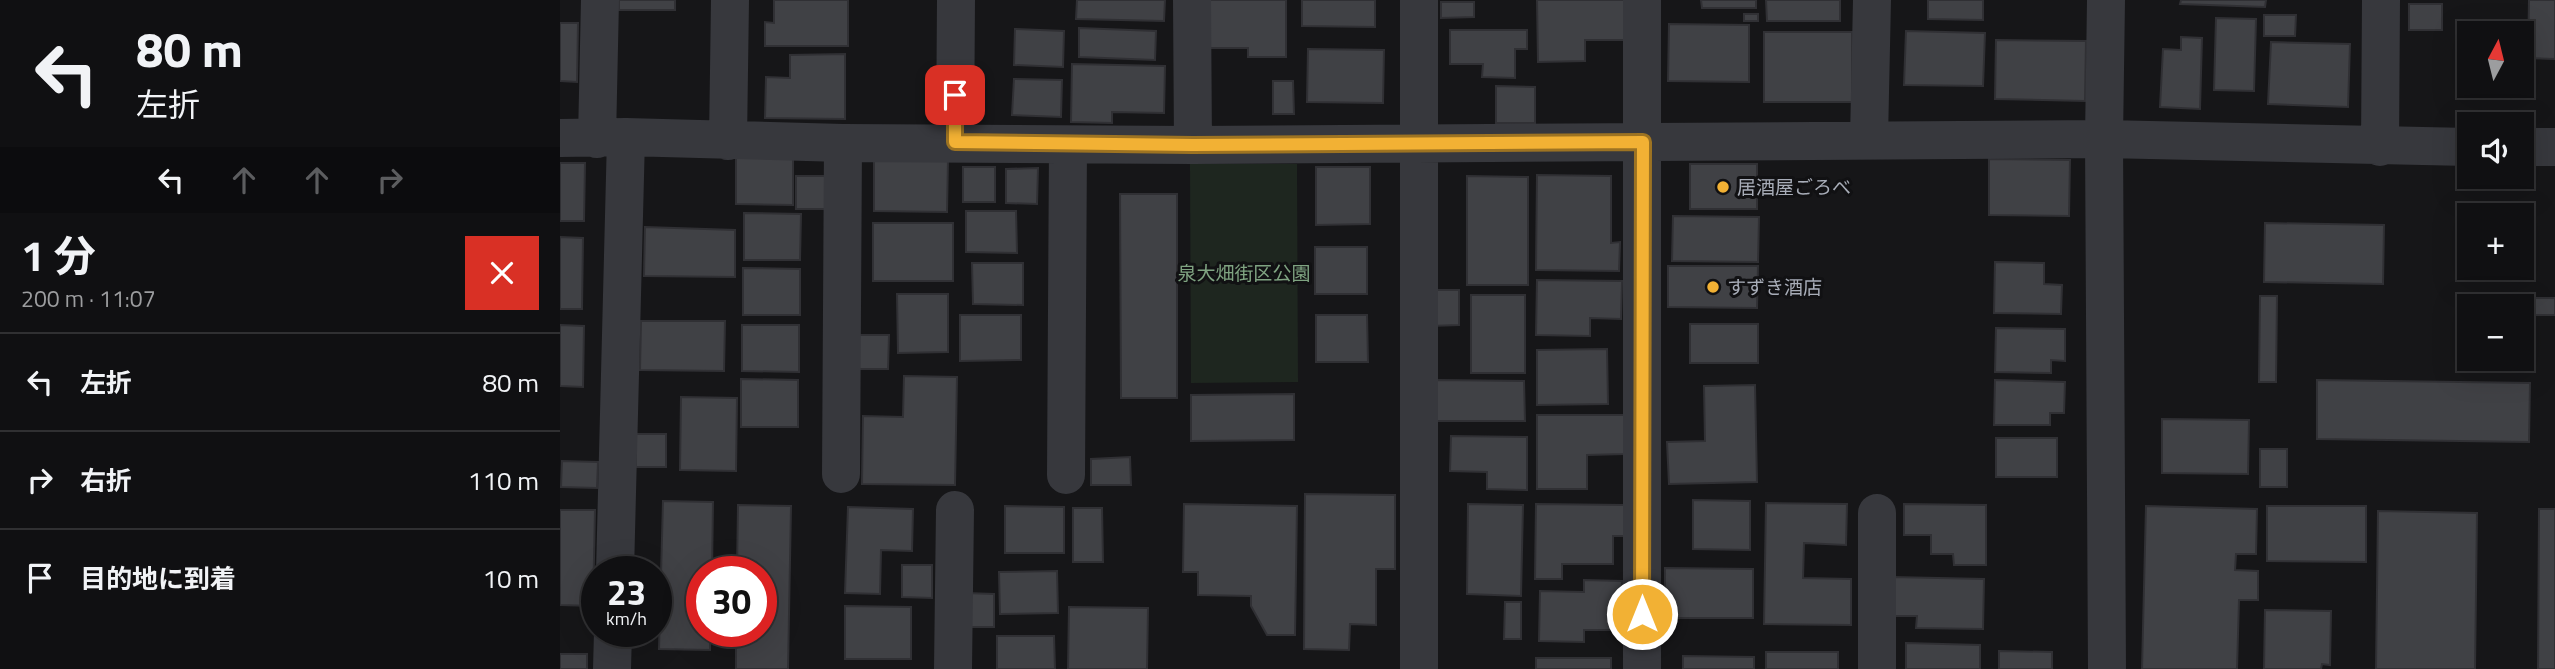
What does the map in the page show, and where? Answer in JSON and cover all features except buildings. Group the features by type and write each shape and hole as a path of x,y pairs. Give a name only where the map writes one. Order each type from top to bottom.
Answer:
{"street":[{"path":"600,0 594,138 614,556"},
{"path":"728,141 730,0"},
{"path":"955,142 956,0"},
{"path":"1192,0 1193,145"},
{"path":"1419,0 1419,669"},
{"path":"1642,0 1642,669"},
{"path":"1869,139 1872,0"},
{"path":"2106,0 2104,139 2107,669"},
{"path":"2380,146 2381,0"},
{"path":"594,138 1068,145 2104,139 2457,147"},
{"path":"841,474 843,143"},
{"path":"1066,475 1068,145"},
{"path":"2534,147 2555,147"},
{"path":"953,669 955,510"},
{"path":"1877,513 1877,669"},
{"path":"612,669 613,647"}],"green space":[{"name":"泉大畑街区公園","path":"1190,164 1297,164 1298,382 1191,383"}],"place":[{"name":"居酒屋ごろべ","path":"1723,187"},
{"name":"すずき酒店","path":"1713,287"}],"route":[{"path":"955,95 955,142 1193,145 1643,142 1642,614"}]}
